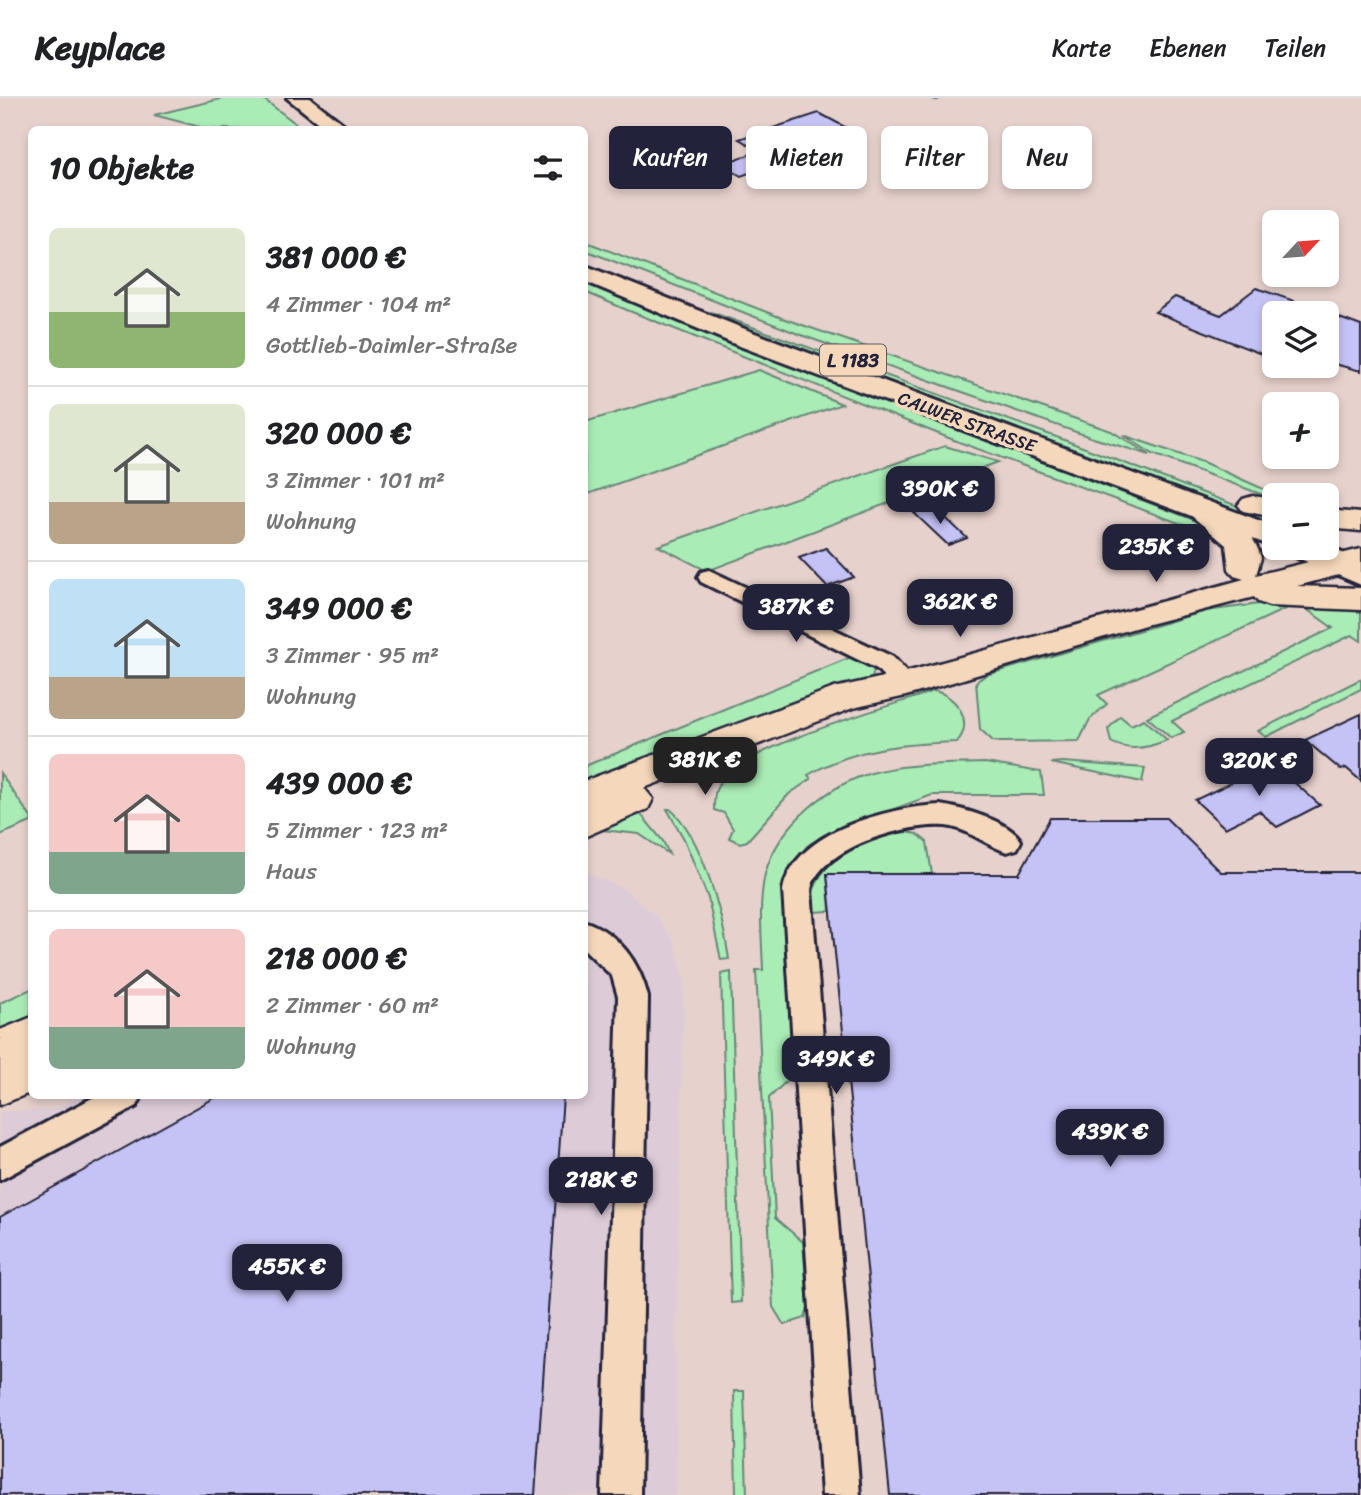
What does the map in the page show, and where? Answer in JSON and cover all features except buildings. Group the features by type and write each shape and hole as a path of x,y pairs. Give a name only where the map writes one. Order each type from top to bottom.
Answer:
{"main road":[{"path":"289,102 309,126"},
{"path":"289,102 334,126"},
{"name":"CALWER STRASSE","path":"588,259 845,357 1262,507"},
{"name":"CALWER STRASSE","path":"588,274 746,339 1262,532"},
{"path":"1196,507 1234,535 1244,548 1247,558 1237,582"},
{"path":"588,794 833,702 906,684 1186,604 1297,560"},
{"path":"1237,582 1361,599"},
{"path":"588,821 731,755 855,710 906,684"},
{"path":"0,1051 28,1038"},
{"path":"0,1085 28,1072"}],"street":[{"path":"709,577 885,663 906,684"},
{"path":"841,1495 799,940 799,881 810,864 823,852 859,833 915,816 957,818 1007,841"},
{"path":"588,936 620,961 631,980 633,997 621,1495"},
{"path":"0,1164 120,1099"}],"shaded area":[{"path":"588,873 623,888 657,917 674,941 684,979 676,1344 676,1495 0,1495 0,1112 53,1110 74,1099 588,1099"}],"green space":[{"path":"225,98 262,98 299,126 196,126 154,115"},
{"path":"588,243 782,318 1111,431 1150,455 1093,438 801,335 588,251"},
{"path":"588,279 827,380 1197,521 1233,543 959,442 588,293"},
{"path":"711,312 1059,438 1262,515 1262,522 988,418 705,317"},
{"path":"759,370 842,404 588,494 588,421"},
{"path":"1123,435 1205,463 1262,488 1262,495 1153,454"},
{"path":"945,446 998,462 707,571 658,546"},
{"path":"1281,601 1361,604 1361,641 1352,635 1172,721 1184,732 1171,738 1147,717 1333,628 1298,603 1098,695 1107,704 1090,719 1079,741 1001,742 993,741 980,729 976,682 986,675 1206,611"},
{"path":"856,655 874,669 872,679 863,685 588,783 588,765"},
{"path":"1361,679 1361,689 1266,737 1258,731"},
{"path":"934,691 949,698 960,710 964,726 957,742 881,749 844,758 808,775 811,779 789,794 747,841 740,843 729,838 733,829 724,813 714,810 714,798 719,783 737,767 760,754 821,728"},
{"path":"1120,716 1131,725 1144,719 1167,740 1139,748 1111,742 1108,729"},
{"path":"985,763 1041,772 1044,795 932,795 824,835 807,846 793,865 785,888 798,1070 769,1098 775,1218 803,1242 808,1308 805,1318 784,1325 773,1307 756,970 763,970 761,910 765,874 781,839 794,823 808,808 842,785 892,768"},
{"path":"1051,763 1145,768 1142,782"},
{"path":"0,773 28,813 28,823 0,835"},
{"path":"634,806 663,841 669,854 639,834 593,829"},
{"path":"667,809 682,822 702,858 722,922 729,959 721,960 708,898 684,839"},
{"path":"906,832 917,834 927,842 932,874 827,874 830,911 812,912 813,895 828,866 856,847 872,840"},
{"path":"731,972 741,1302 731,1303 721,974"},
{"path":"28,990 28,1025 0,1039 0,1003"},
{"path":"734,1391 744,1391 747,1495 736,1495"}]}
